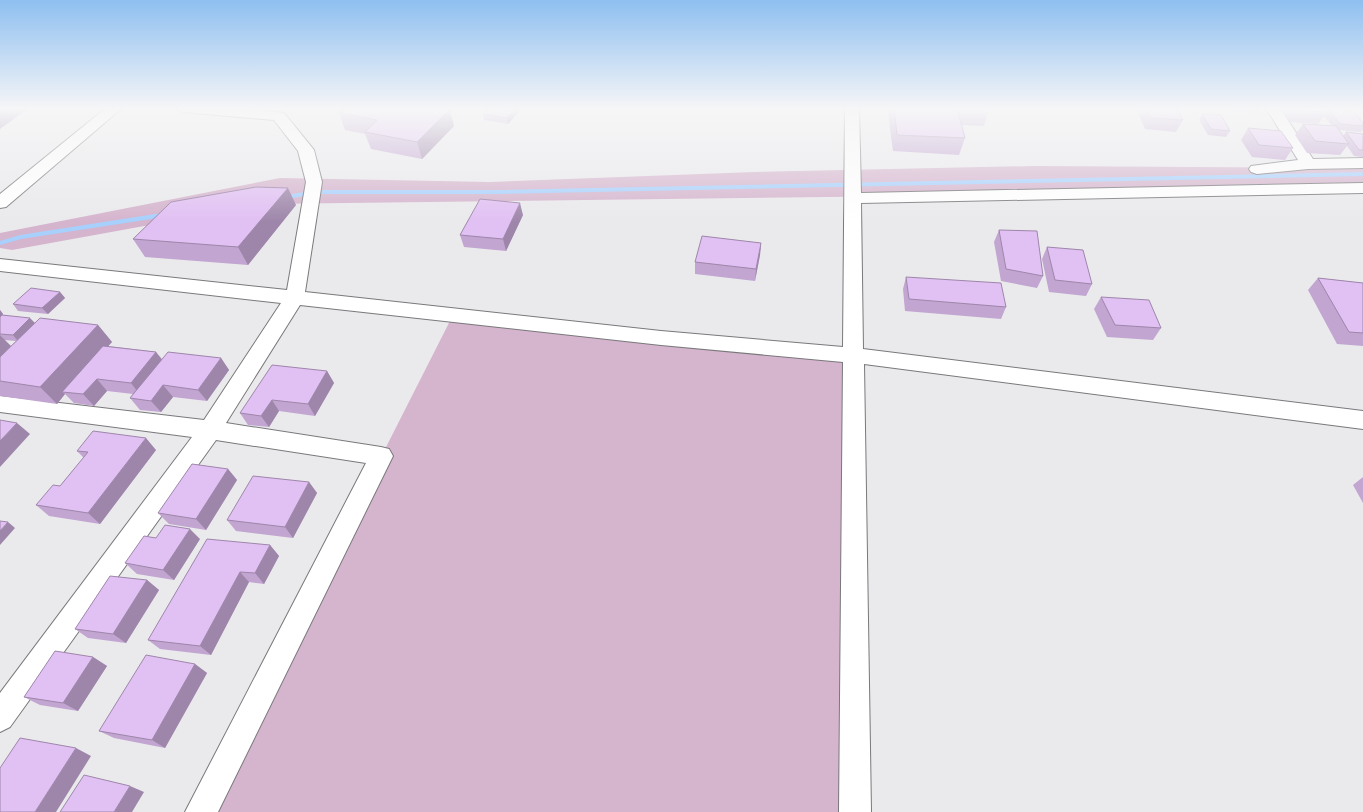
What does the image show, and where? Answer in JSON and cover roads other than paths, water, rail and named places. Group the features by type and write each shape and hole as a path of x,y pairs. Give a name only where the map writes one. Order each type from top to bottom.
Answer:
{"street":[{"path":"0,203 69,146"},
{"path":"0,716 210,430 295,297 314,182 306,150 303,146"},
{"path":"852,146 855,812"},
{"path":"1297,146 1308,164"},
{"path":"1257,169 1308,164 1363,164"},
{"path":"852,198 1363,188"},
{"path":"0,265 661,338 852,355 1363,420"},
{"path":"0,404 210,430 381,456 201,812"}],"waterway":[{"path":"280,198 317,192 498,192 1363,174"},
{"path":"0,243 20,237 168,214"}]}
